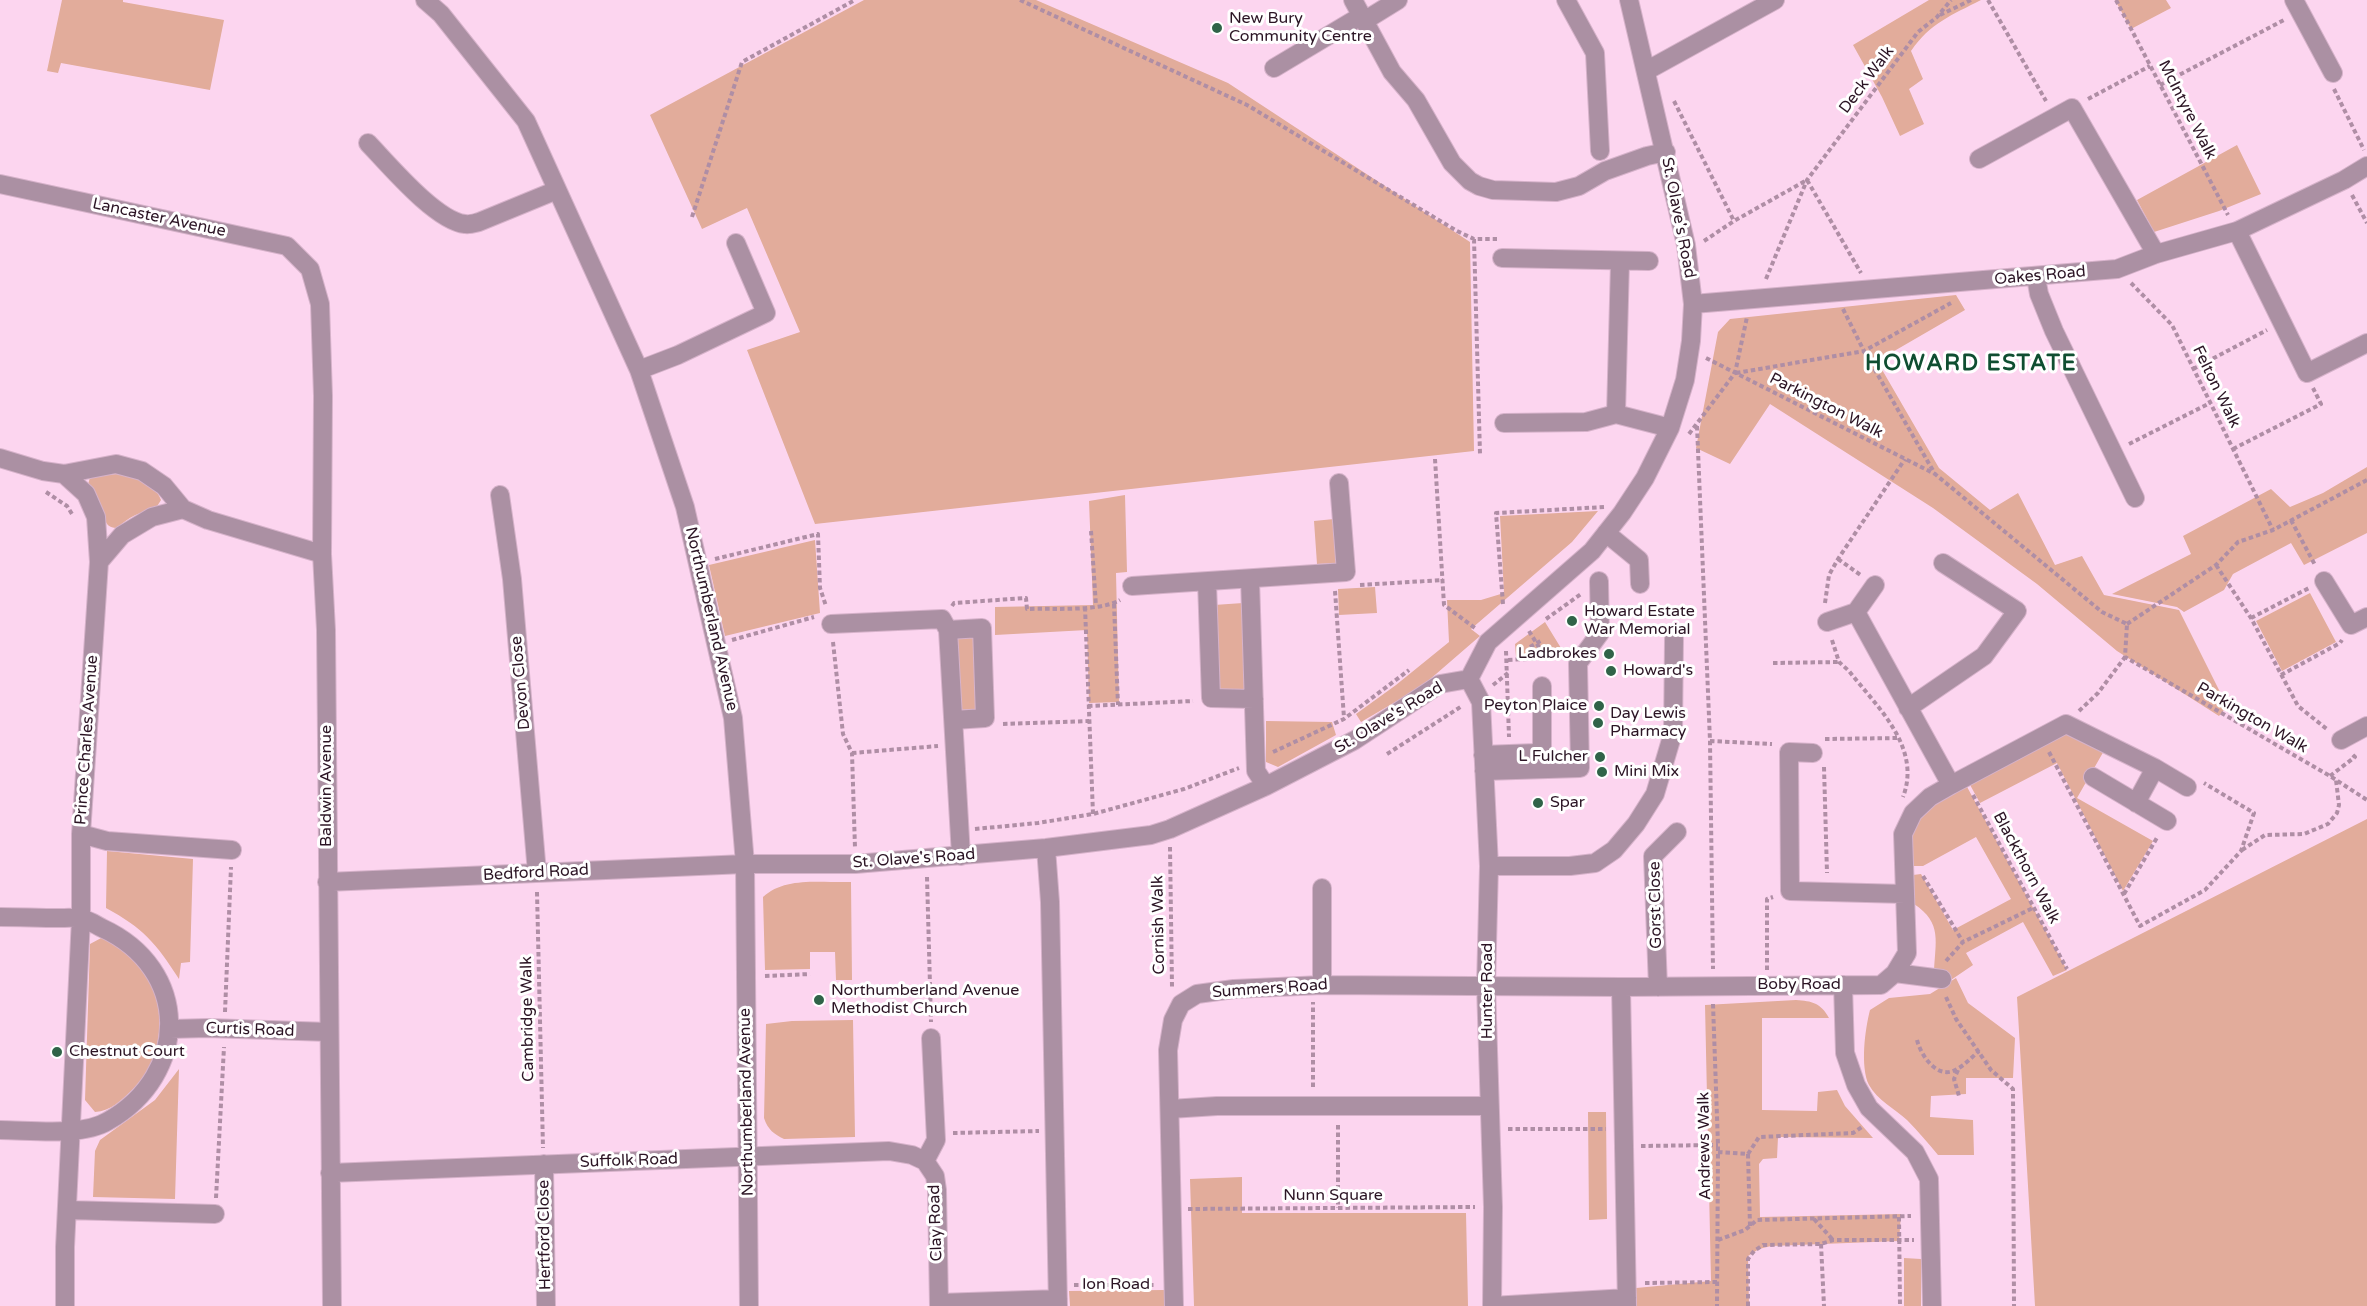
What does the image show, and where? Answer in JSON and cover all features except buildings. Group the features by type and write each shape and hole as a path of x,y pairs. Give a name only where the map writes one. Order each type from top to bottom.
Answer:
{"street":[{"name":"Northumberland Avenue","path":"425,0 455,30 526,121 639,370 685,507 733,718 745,864 749,1306"},
{"path":"1274,68 1359,12 1398,0"},
{"name":"St. Olave's Road","path":"745,864 855,864 926,859 1151,835 1170,829 1266,786 1355,740 1440,684 1469,679 1488,642 1592,551 1622,513 1677,433 1691,341 1693,304 1686,245 1629,0"},
{"path":"1646,71 1775,0"},
{"path":"1574,3 1595,52 1600,152"},
{"path":"2297,6 2333,73"},
{"path":"1359,12 1392,72 1416,100 1452,163 1470,182 1493,190 1556,192 1579,186 1605,171 1647,156 1666,152"},
{"path":"1979,159 2072,108 2156,254"},
{"path":"368,143 421,197 446,218 466,224 479,222 557,190"},
{"name":"Oakes Road","path":"1693,304 2117,269 2156,254 2237,231 2344,180 2367,166"},
{"name":"Lancaster Avenue","path":"0,184 287,246 310,269"},
{"path":"2237,231 2307,373 2367,343"},
{"path":"639,370 678,355 766,313 736,243"},
{"path":"1502,258 1649,261"},
{"path":"1616,414 1620,262"},
{"name":"Baldwin Avenue","path":"310,269 321,304 323,396 322,555 326,630 332,1306"},
{"path":"2036,277 2039,294 2054,331 2135,498"},
{"path":"1504,423 1586,423 1616,414 1677,433"},
{"path":"0,459 43,471 64,474 116,464 142,471 164,486 183,508 208,520 322,555"},
{"name":"Prince Charles Avenue","path":"64,474 86,494 96,517 99,562 81,834 81,918 67,1210 65,1306"},
{"path":"1132,586 1346,572 1339,483"},
{"name":"Devon Close","path":"500,495 512,579 537,873"},
{"path":"99,562 122,535 152,517 183,508"},
{"path":"1606,533 1639,560 1640,584"},
{"path":"1908,708 1984,656 2017,611 1943,563"},
{"path":"1250,579 1256,771 1266,786"},
{"path":"1483,763 1580,768 1578,663 1600,633 1599,581"},
{"path":"2324,581 2359,621"},
{"path":"1207,582 1211,698 1254,699"},
{"path":"1827,622 1856,612 1875,585"},
{"path":"1856,612 1908,708 1957,782"},
{"path":"831,624 945,625 982,628 985,718 954,720"},
{"path":"945,625 956,744 961,856"},
{"path":"1489,866 1570,866 1595,863 1614,850 1636,824 1655,794 1673,733 1674,638"},
{"name":"Hunter Road","path":"1469,679 1481,702 1489,866 1486,986 1493,1207 1492,1306"},
{"path":"1483,763 1510,754 1536,753 1542,747 1542,686"},
{"path":"1942,979 1895,973 1907,953 1903,834 1913,813 1930,797 2066,724 2155,768 2187,787"},
{"path":"2341,740 2367,726"},
{"path":"1818,758 1789,752 1790,891 1905,894"},
{"path":"2136,803 2155,768"},
{"path":"2093,777 2167,821"},
{"name":"Gorst Close","path":"1658,987 1653,856 1677,832"},
{"path":"81,834 107,841 232,850"},
{"path":"1046,848 1050,902 1058,1297"},
{"name":"Bedford Road","path":"327,882 745,864"},
{"path":"1318,985 1322,888"},
{"path":"0,917 81,918 117,935 146,958 166,996 171,1029 159,1072 134,1101 106,1122 72,1131 0,1130"},
{"name":"Boby Road","path":"1486,986 1881,985 1895,973"},
{"name":"Summers Road","path":"1174,1306 1168,1050 1173,1020 1181,1004 1197,994 1234,989 1318,985 1486,986"},
{"path":"1843,985 1845,1053 1856,1085 1869,1108 1916,1152 1929,1179 1932,1306"},
{"path":"1492,1306 1627,1296 1621,987"},
{"name":"Curtis Road","path":"171,1029 329,1032"},
{"name":"Clay Road","path":"931,1038 936,1140 925,1161 935,1176 937,1190 939,1304"},
{"path":"1170,1109 1217,1106 1489,1106"},
{"name":"Suffolk Road","path":"330,1173 889,1151 912,1155 925,1161"},
{"name":"Hertford Close","path":"544,1164 546,1306"},
{"path":"67,1210 215,1214"},
{"name":"Ion Road","path":"939,1304 1058,1297"}],"path":[{"path":"692,217 742,62 855,0"},
{"path":"1020,0 1247,105 1474,239 1480,454"},
{"name":"Deck Walk","path":"1735,373 1755,299 1807,180 1918,32 1951,0"},
{"path":"1936,17 1971,0"},
{"path":"1988,0 2055,118"},
{"name":"McIntyre Walk","path":"2116,0 2237,231"},
{"path":"2160,85 2297,6"},
{"path":"2072,108 2150,66"},
{"path":"2333,73 2332,87 2367,156"},
{"path":"1673,99 1734,221"},
{"path":"1807,180 1871,290"},
{"name":"Deck Walk","path":"1704,241 1734,221 1807,180"},
{"path":"2344,180 2367,223"},
{"name":"Felton Walk","path":"2117,269 2172,325 2273,530"},
{"name":"Parkington Walk","path":"1834,292 1864,351 1935,474"},
{"path":"1677,433 1697,426 1735,373 1864,351 1956,300"},
{"path":"2193,369 2282,322"},
{"name":"Parkington Walk","path":"1706,357 1935,474 2102,612 2127,624"},
{"path":"2233,449 2321,404 2307,373"},
{"path":"2113,453 2210,403"},
{"name":"Andrews Walk","path":"1697,426 1710,741 1713,986 1718,1145 1717,1306"},
{"path":"1435,459 1444,605 1478,631"},
{"path":"2066,724 2098,693 2125,657 2127,624 2216,565 2238,542 2273,530 2367,480"},
{"path":"39,490 49,493 67,506 73,515"},
{"path":"1503,608 1496,513 1607,507"},
{"path":"2251,618 2324,581 2291,520"},
{"path":"1092,531 1096,606"},
{"path":"698,563 818,534 820,588 831,624 843,734 852,753 855,864"},
{"path":"1838,559 1875,585"},
{"path":"2216,565 2251,618 2298,706 2341,740"},
{"path":"1334,572 1344,719"},
{"path":"1357,585 1443,580"},
{"path":"1521,637 1599,581"},
{"path":"945,625 954,603 1026,598 1027,609 1096,606 1114,604 1127,596 1132,586"},
{"path":"1114,604 1118,705"},
{"path":"1085,607 1093,813"},
{"path":"716,644 819,616 831,624"},
{"path":"2281,675 2340,643 2359,621"},
{"path":"1529,631 1546,658"},
{"path":"1497,634 1506,648 1508,660 1510,754"},
{"path":"1530,647 1542,640"},
{"path":"1508,660 1566,657 1578,663"},
{"name":"Parkington Walk","path":"2125,657 2336,779 2367,800"},
{"path":"1773,663 1839,662"},
{"path":"960,830 1038,823 1093,813 1184,789 1225,775 1344,719 1409,670"},
{"path":"1387,754 1478,696 1508,673"},
{"path":"1088,706 1211,698"},
{"path":"985,718 990,724 1089,721"},
{"path":"2041,737 2140,926 2205,890 2241,851 2265,835 2304,834 2328,824 2337,813 2339,805 2336,779"},
{"path":"1827,892 1818,758 1823,739 1900,738"},
{"path":"1710,741 1778,744 1789,752"},
{"path":"852,753 956,744"},
{"name":"Blackthorn Walk","path":"1957,782 2067,969"},
{"path":"2241,851 2254,813"},
{"name":"Cornish Walk","path":"1170,829 1173,1020"},
{"path":"926,859 931,1038"},
{"path":"1904,870 1920,871 1963,942"},
{"name":"Cambridge Walk","path":"537,873 544,1164"},
{"path":"1766,986 1767,899 1790,891"},
{"path":"2014,1306 2013,1089 1991,1070 1956,1019 1942,989 1942,979 1945,963 1963,942 2033,908"},
{"path":"746,977 810,974"},
{"path":"1313,1106 1318,985"},
{"path":"1917,1040 1927,1062 1938,1069 1950,1072 1958,1069 1979,1050"},
{"path":"1958,1069 1954,1079 1959,1096"},
{"path":"1337,1106 1338,1208"},
{"path":"1750,1226 1748,1154 1758,1137 1853,1132 1878,1117"},
{"path":"1490,1129 1718,1145"},
{"path":"936,1134 1054,1131"},
{"path":"1718,1152 1748,1154"},
{"name":"Nunn Square","path":"1173,1209 1493,1207"},
{"path":"1718,1240 1745,1230 1757,1220 1930,1216"},
{"path":"1899,1217 1900,1306"},
{"path":"1814,1219 1833,1240"},
{"path":"1748,1306 1748,1259 1763,1245 1821,1244 1833,1240 1930,1239"},
{"path":"1821,1244 1824,1306"},
{"path":"1627,1296 1717,1282"},
{"name":"Ion Road","path":"1058,1297 1173,1286"}],"shaded area":[{"path":"62,0 123,0 123,2 224,20 210,90 61,63 58,73 47,71"},
{"path":"864,0 1036,0 1228,83 1470,242 1474,451 815,524 747,350 800,332 747,208 702,229 650,115"},
{"path":"1929,0 1981,0 1951,15 1934,27 1918,41 1911,51 1923,79 1909,89 1924,124 1900,136 1882,97 1853,45"},
{"path":"2115,0 2166,0 2171,8 2131,29"},
{"path":"2237,145 2261,194 2219,211 2154,232 2137,200"},
{"path":"1956,295 1965,310 1877,361 1939,468 1990,510 2018,493 2055,565 2082,556 2104,595 2179,610 2227,706 2219,716 2117,651 2037,584 1933,508 1770,404 1730,464 1696,448 1718,332 1730,319"},
{"path":"2367,467 2367,533 2304,565 2291,543 2233,574 2224,590 2184,612 2177,607 2112,594 2191,554 2183,536 2271,489 2290,507 2323,493"},
{"path":"116,474 148,484 154,488 161,500 156,508 131,517 118,528 113,528 105,520 99,502 88,485 90,477"},
{"path":"1125,495 1127,572 1116,573 1119,702 1089,703 1087,630 995,635 995,607 1093,605 1089,501"},
{"path":"1598,511 1572,542 1471,629 1480,636 1421,687 1361,722 1356,714 1449,642 1447,600 1481,600 1504,593 1500,516"},
{"path":"1334,519 1337,563 1317,564 1314,521"},
{"path":"815,540 820,613 725,636 709,565"},
{"path":"1375,587 1377,613 1339,615 1338,589"},
{"path":"2310,593 2336,642 2282,671 2256,621"},
{"path":"1243,603 1247,692 1218,693 1214,605"},
{"path":"1545,622 1564,653 1516,657 1515,644"},
{"path":"975,637 979,709 959,710 956,638"},
{"path":"1266,721 1332,722 1336,735 1278,767 1266,762"},
{"path":"2060,733 2081,737 2105,749 2077,798 2153,841 2123,891 2057,763 1980,803 1969,783"},
{"path":"1966,785 2067,970 2053,976 2023,922 1966,953 1973,965 1948,982 1934,973 1935,934 1930,918 1914,904 1913,875 1921,874 1953,930 2011,899 1976,837 1923,866 1912,866 1910,838 1922,812"},
{"path":"2367,819 2367,1306 2035,1306 2017,997"},
{"path":"107,851 193,859 190,962 181,963 179,979 148,937 130,922 106,908"},
{"path":"851,882 852,980 836,980 835,952 810,952 810,969 765,970 763,897 772,890 793,883"},
{"path":"103,937 118,946 140,965 155,995 159,1012 159,1028 152,1061 144,1076 116,1104 106,1110 95,1112 85,1100 90,944"},
{"path":"1956,978 1968,1003 2015,1038 2013,1078 1966,1078 1966,1094 1931,1096 1930,1117 1973,1120 1974,1155 1938,1155 1907,1120 1872,1090 1866,1077 1865,1037 1870,1010 1889,998 1930,994"},
{"path":"1796,1000 1816,1004 1829,1018 1762,1018 1762,1110 1817,1111 1818,1092 1837,1090 1845,1106 1873,1138 1778,1137 1777,1158 1763,1159 1759,1164 1760,1217 1901,1214 1899,1241 1771,1246 1759,1249 1748,1256 1749,1306 1637,1306 1636,1288 1711,1281 1705,1005"},
{"path":"853,1020 855,1137 784,1139 777,1135 769,1129 764,1118 766,1024 792,1021"},
{"path":"179,1069 175,1199 93,1197 95,1151 100,1140 155,1100"},
{"path":"1588,1112 1606,1112 1607,1219 1589,1220"},
{"path":"1242,1177 1242,1213 1466,1213 1468,1306 1194,1306 1190,1179"},
{"path":"1904,1258 1921,1259 1921,1306 1904,1306"},
{"path":"1164,1290 1164,1306 1070,1306 1069,1291"}],"place":[{"name":"New Bury Community Centre","path":"1217,28"},
{"name":"Howard Estate War Memorial","path":"1572,621"},
{"name":"Ladbrokes","path":"1609,654"},
{"name":"Howard's","path":"1611,671"},
{"name":"Peyton Plaice","path":"1599,706"},
{"name":"Day Lewis Pharmacy","path":"1598,723"},
{"name":"L Fulcher","path":"1600,757"},
{"name":"Mini Mix","path":"1602,772"},
{"name":"Spar","path":"1538,803"},
{"name":"Northumberland Avenue Methodist Church","path":"819,1000"},
{"name":"Chestnut Court","path":"57,1052"}],"district":[{"name":"HOWARD ESTATE","path":"1971,364"}]}
